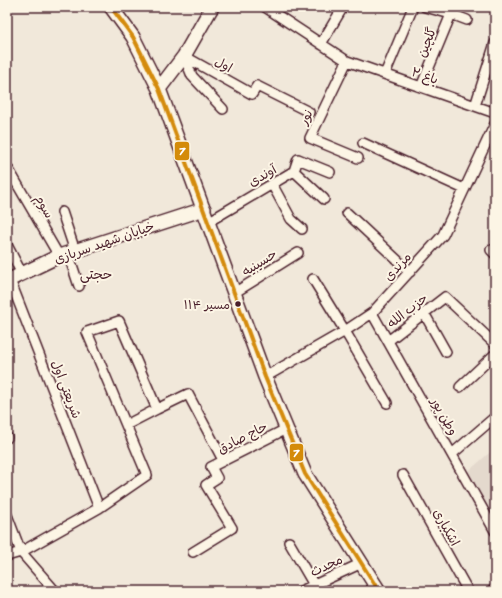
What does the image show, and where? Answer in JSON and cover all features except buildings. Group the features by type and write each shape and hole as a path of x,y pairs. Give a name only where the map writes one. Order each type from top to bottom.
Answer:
{"main road":[{"path":"111,7 133,36 159,89 265,377 305,474 379,591"},
{"path":"159,89 184,56 212,7"},
{"name":"خیابان شهید سربازی","path":"8,280 68,253 206,215"}],"street":[{"name":"باغ ۲","path":"265,7 347,61 495,113"},
{"path":"321,44 343,7"},
{"path":"385,74 413,7"},
{"path":"425,7 453,11 467,20"},
{"name":"گلچین","path":"422,87 453,11"},
{"path":"475,106 495,43"},
{"name":"اول","path":"184,56 252,94 257,86 309,112"},
{"path":"184,56 192,76 223,109"},
{"name":"نور","path":"347,61 310,138 358,158"},
{"name":"مرندی","path":"265,377 345,331 372,313 410,272 443,235 495,124"},
{"path":"363,143 464,189"},
{"path":"294,171 298,159 330,172"},
{"name":"سوم","path":"9,170 68,253"},
{"name":"آوندی","path":"206,215 272,184 294,171 324,199"},
{"path":"272,184 291,219 302,229"},
{"path":"62,212 68,253 79,286"},
{"path":"347,212 410,272"},
{"path":"7,245 22,274"},
{"name":"حسینیه","path":"234,293 298,253"},
{"path":"313,279 387,403"},
{"name":"شریعتی اول","path":"8,280 99,508"},
{"name":"حزب الله","path":"388,341 445,297 495,344"},
{"name":"وطن پور","path":"372,313 495,532"},
{"path":"424,313 446,352"},
{"path":"7,556 21,552 99,508 147,475 87,332 119,321 157,409"},
{"path":"460,387 495,354"},
{"path":"126,424 188,394 223,460"},
{"path":"452,454 495,417"},
{"name":"حاج صادق","path":"193,552 232,528 206,485 217,478 211,467 286,429"},
{"name":"اشکباری","path":"403,475 468,591"},
{"path":"7,515 21,552 55,591"},
{"path":"289,542 314,585"},
{"name":"محدث","path":"300,591 362,563"}],"shaded area":[{"path":"495,448 495,524 464,475"}],"transit line":[{"name":"7","path":"111,7 133,37 159,89 265,377 305,474 379,591"}],"place":[{"name":"مسیر ۱۱۴","path":"238,304"}],"district":[{"name":"حجتی","path":"96,274"}]}
